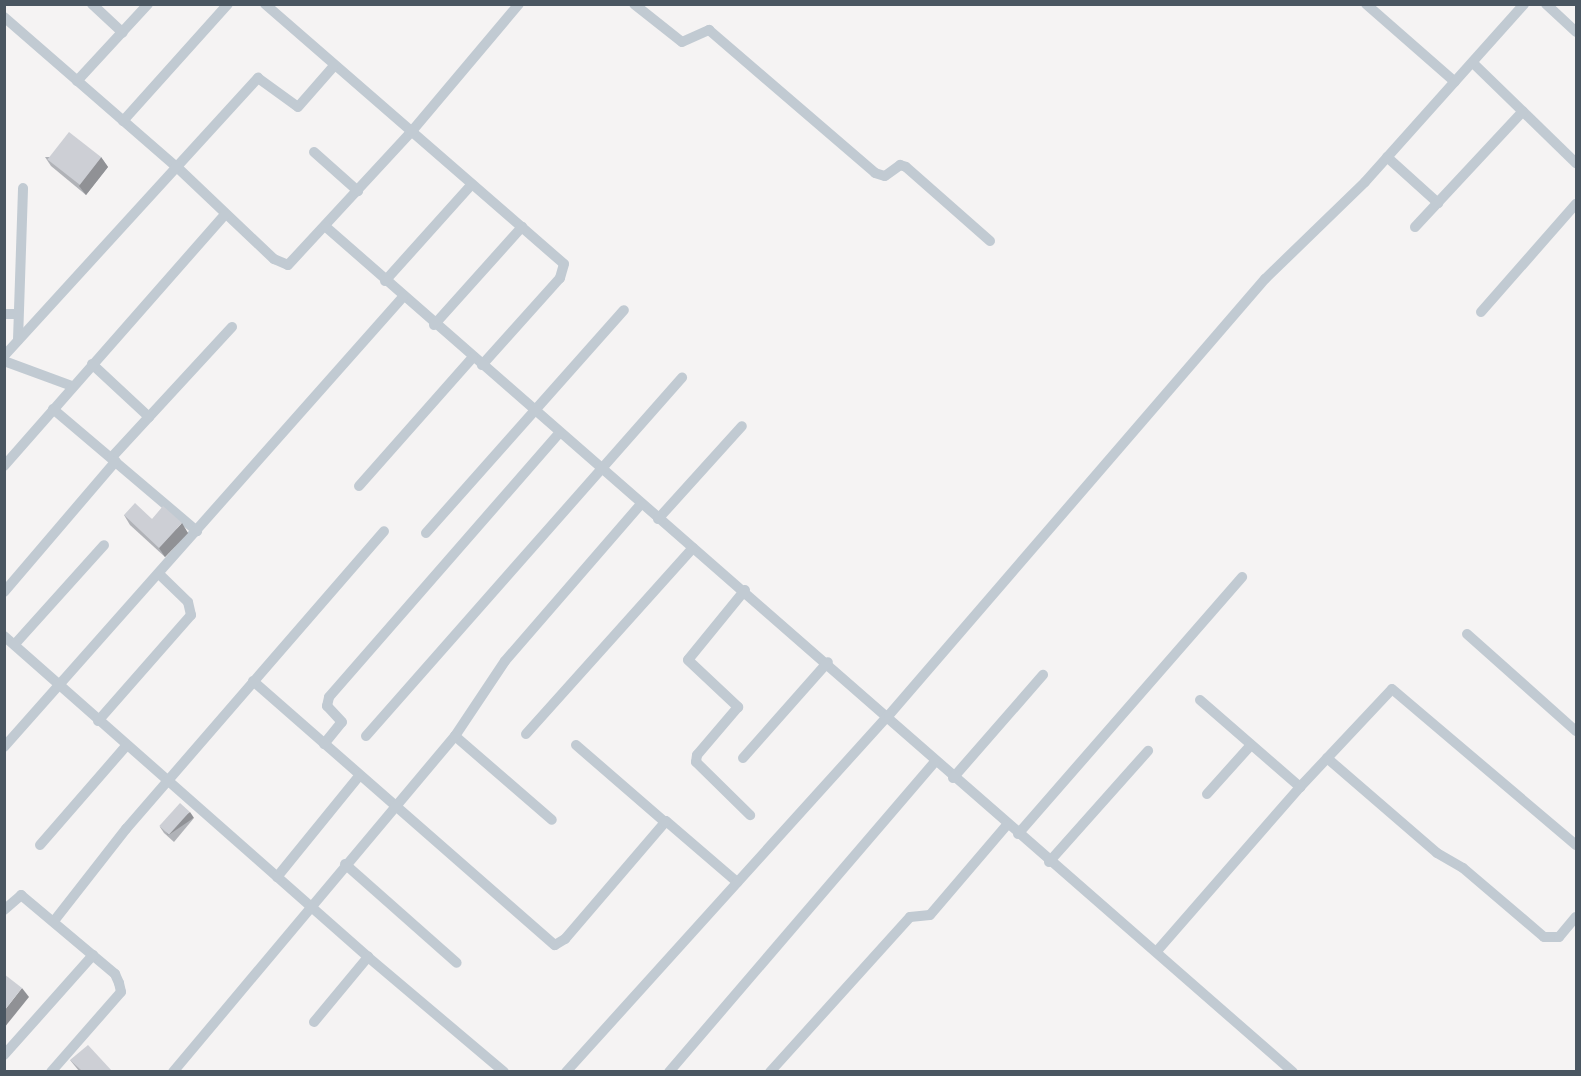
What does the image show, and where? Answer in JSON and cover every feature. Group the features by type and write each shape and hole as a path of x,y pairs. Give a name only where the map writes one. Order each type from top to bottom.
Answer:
{"street":[{"path":"92,4 123,33"},
{"path":"77,81 148,4"},
{"path":"123,121 228,4"},
{"path":"265,4 333,67 412,131 562,262 563,274 359,486"},
{"path":"4,17 179,169 225,214 285,265 291,264 326,227 412,131 519,4"},
{"path":"633,4 682,42 709,30 875,173 885,176 900,165 906,167 990,241"},
{"path":"1366,4 1455,82"},
{"path":"566,1071 889,715 1265,279 1387,157 1524,4"},
{"path":"1546,4 1576,32"},
{"path":"1473,63 1576,163"},
{"path":"4,356 179,169 259,77 298,107 333,67"},
{"path":"1415,227 1523,111"},
{"path":"314,152 358,191"},
{"path":"1387,157 1438,203"},
{"path":"385,281 472,183"},
{"path":"18,340 23,188"},
{"path":"1481,312 1576,204"},
{"path":"4,466 225,214"},
{"path":"326,227 532,410 889,715 1006,825 1157,951 1293,1071"},
{"path":"434,325 522,227"},
{"path":"4,747 61,686 403,297"},
{"path":"426,532 532,410 624,310"},
{"path":"4,314 18,314"},
{"path":"4,592 149,417 232,327"},
{"path":"4,362 72,386"},
{"path":"92,364 149,417"},
{"path":"366,736 599,467 682,377"},
{"path":"53,409 197,531"},
{"path":"658,519 742,426"},
{"path":"324,744 342,722 327,700 559,433"},
{"path":"173,1071 455,736 505,661 641,504"},
{"path":"54,921 167,782 384,531"},
{"path":"15,644 104,544"},
{"path":"526,734 693,548"},
{"path":"98,721 190,615 188,602 159,574"},
{"path":"1018,834 1242,577"},
{"path":"745,590 688,661 738,707 697,755 696,762 750,815"},
{"path":"1467,634 1576,731"},
{"path":"4,636 126,746 498,1070"},
{"path":"743,758 828,662"},
{"path":"954,778 1043,675"},
{"path":"253,681 394,808 557,945 664,822"},
{"path":"1157,951 1300,787 1388,691 1396,689 1576,845"},
{"path":"1200,700 1300,787"},
{"path":"455,736 552,820"},
{"path":"576,745 664,822 670,822 737,882"},
{"path":"1207,794 1251,745"},
{"path":"40,845 126,746"},
{"path":"1049,862 1148,751"},
{"path":"1327,758 1437,853 1463,868 1544,937 1559,937 1575,922"},
{"path":"669,1071 936,761"},
{"path":"277,877 359,776"},
{"path":"786,1071 774,1067 910,917 930,915 1006,825"},
{"path":"345,864 457,963"},
{"path":"4,910 20,894 117,976 121,991 51,1071"},
{"path":"4,1055 93,955"},
{"path":"314,1022 368,957"}],"building":[{"path":"69,132 101,157 80,185 47,160"},
{"path":"135,503 152,519 163,506 182,523 159,548 124,515"},
{"path":"180,803 190,812 169,835 159,826"},
{"path":"4,974 22,988 4,1011"},
{"path":"88,1045 112,1071 82,1071 70,1060"}]}
